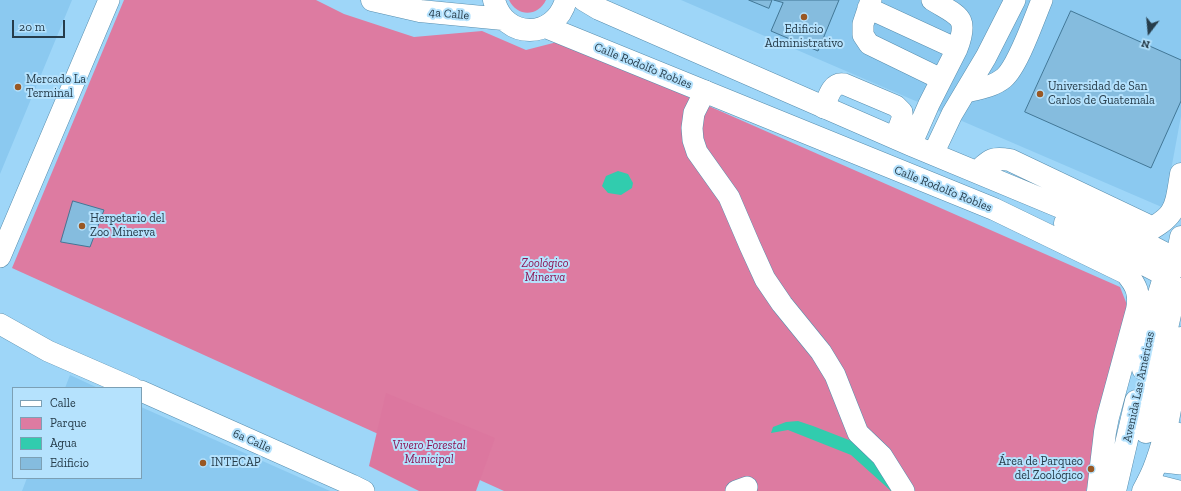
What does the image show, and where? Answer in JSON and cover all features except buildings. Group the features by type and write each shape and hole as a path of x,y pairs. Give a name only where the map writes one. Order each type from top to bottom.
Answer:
{"main road":[{"name":"4a Calle","path":"372,0 420,11 499,9"},
{"path":"499,9 512,26 523,30 535,30 546,27 556,20 563,9 566,0"},
{"path":"584,0 600,9 903,142 977,172 1144,233 1166,254 1180,250"},
{"name":"Calle Rodolfo Robles","path":"546,27 994,209 1126,273 1133,281 1139,298 1105,432 1098,491"},
{"path":"1144,233 1167,219 1176,205 1181,174"},
{"path":"994,209 1016,208 1054,219 1071,226 1160,272 1174,286 1175,292 1146,422 1169,437"},
{"name":"Avenida Las Américas","path":"1115,491 1129,434 1157,300 1162,284"},
{"path":"1149,479 1169,437 1181,338"}],"street":[{"path":"0,257 109,0"},
{"path":"903,142 941,79 957,49 962,36 963,26 958,16 932,0"},
{"path":"933,154 952,114 986,57 1015,0"},
{"path":"966,92 990,87 1004,78 1013,66 1042,0"},
{"path":"941,79 869,44 863,35 863,24 870,4 957,49"},
{"path":"824,108 835,85 839,84 896,106 902,112 903,142"},
{"path":"705,91 694,113 692,128 693,140 697,152 729,197 765,279 782,304 821,352 835,375 858,433 882,456 904,491"},
{"path":"0,324 48,351 131,387"},
{"name":"6a Calle","path":"142,391 364,491"},
{"path":"1179,491 1149,479 1164,462 1181,464"}],"shaded area":[{"name":"Mercado La Terminal","path":"0,0 72,0 0,174"},
{"name":"Universidad de San Carlos de Guatemala","path":"681,0 1181,0 1181,116 1164,208"},
{"path":"70,375 96,387 65,387"},
{"name":"INTECAP","path":"142,407 330,491 22,491 27,479 142,479"}],"green space":[{"name":"Zoológico Minerva","path":"124,0 316,0 344,14 414,37 482,31 526,50 561,41 1120,287 1131,315 1086,491 504,491 12,268"},
{"path":"509,0 546,0 538,10 528,13 517,10"},
{"name":"Vivero Forestal Municipal","path":"386,393 495,438 476,491 419,491 369,466"}],"water":[{"path":"618,171 628,174 633,183 632,188 621,195 608,193 602,186 606,176"},
{"path":"798,421 867,447 899,491 891,491 851,455 788,430 771,433 773,427 786,422"}],"place":[{"name":"Edificio Administrativo","path":"804,17"},
{"name":"Mercado La Terminal","path":"18,87"},
{"name":"Universidad de San Carlos de Guatemala","path":"1040,94"},
{"name":"Herpetario del Zoo Minerva","path":"82,226"},
{"name":"INTECAP","path":"203,463"},
{"name":"Área de Parqueo del Zoológico","path":"1091,469"}]}
